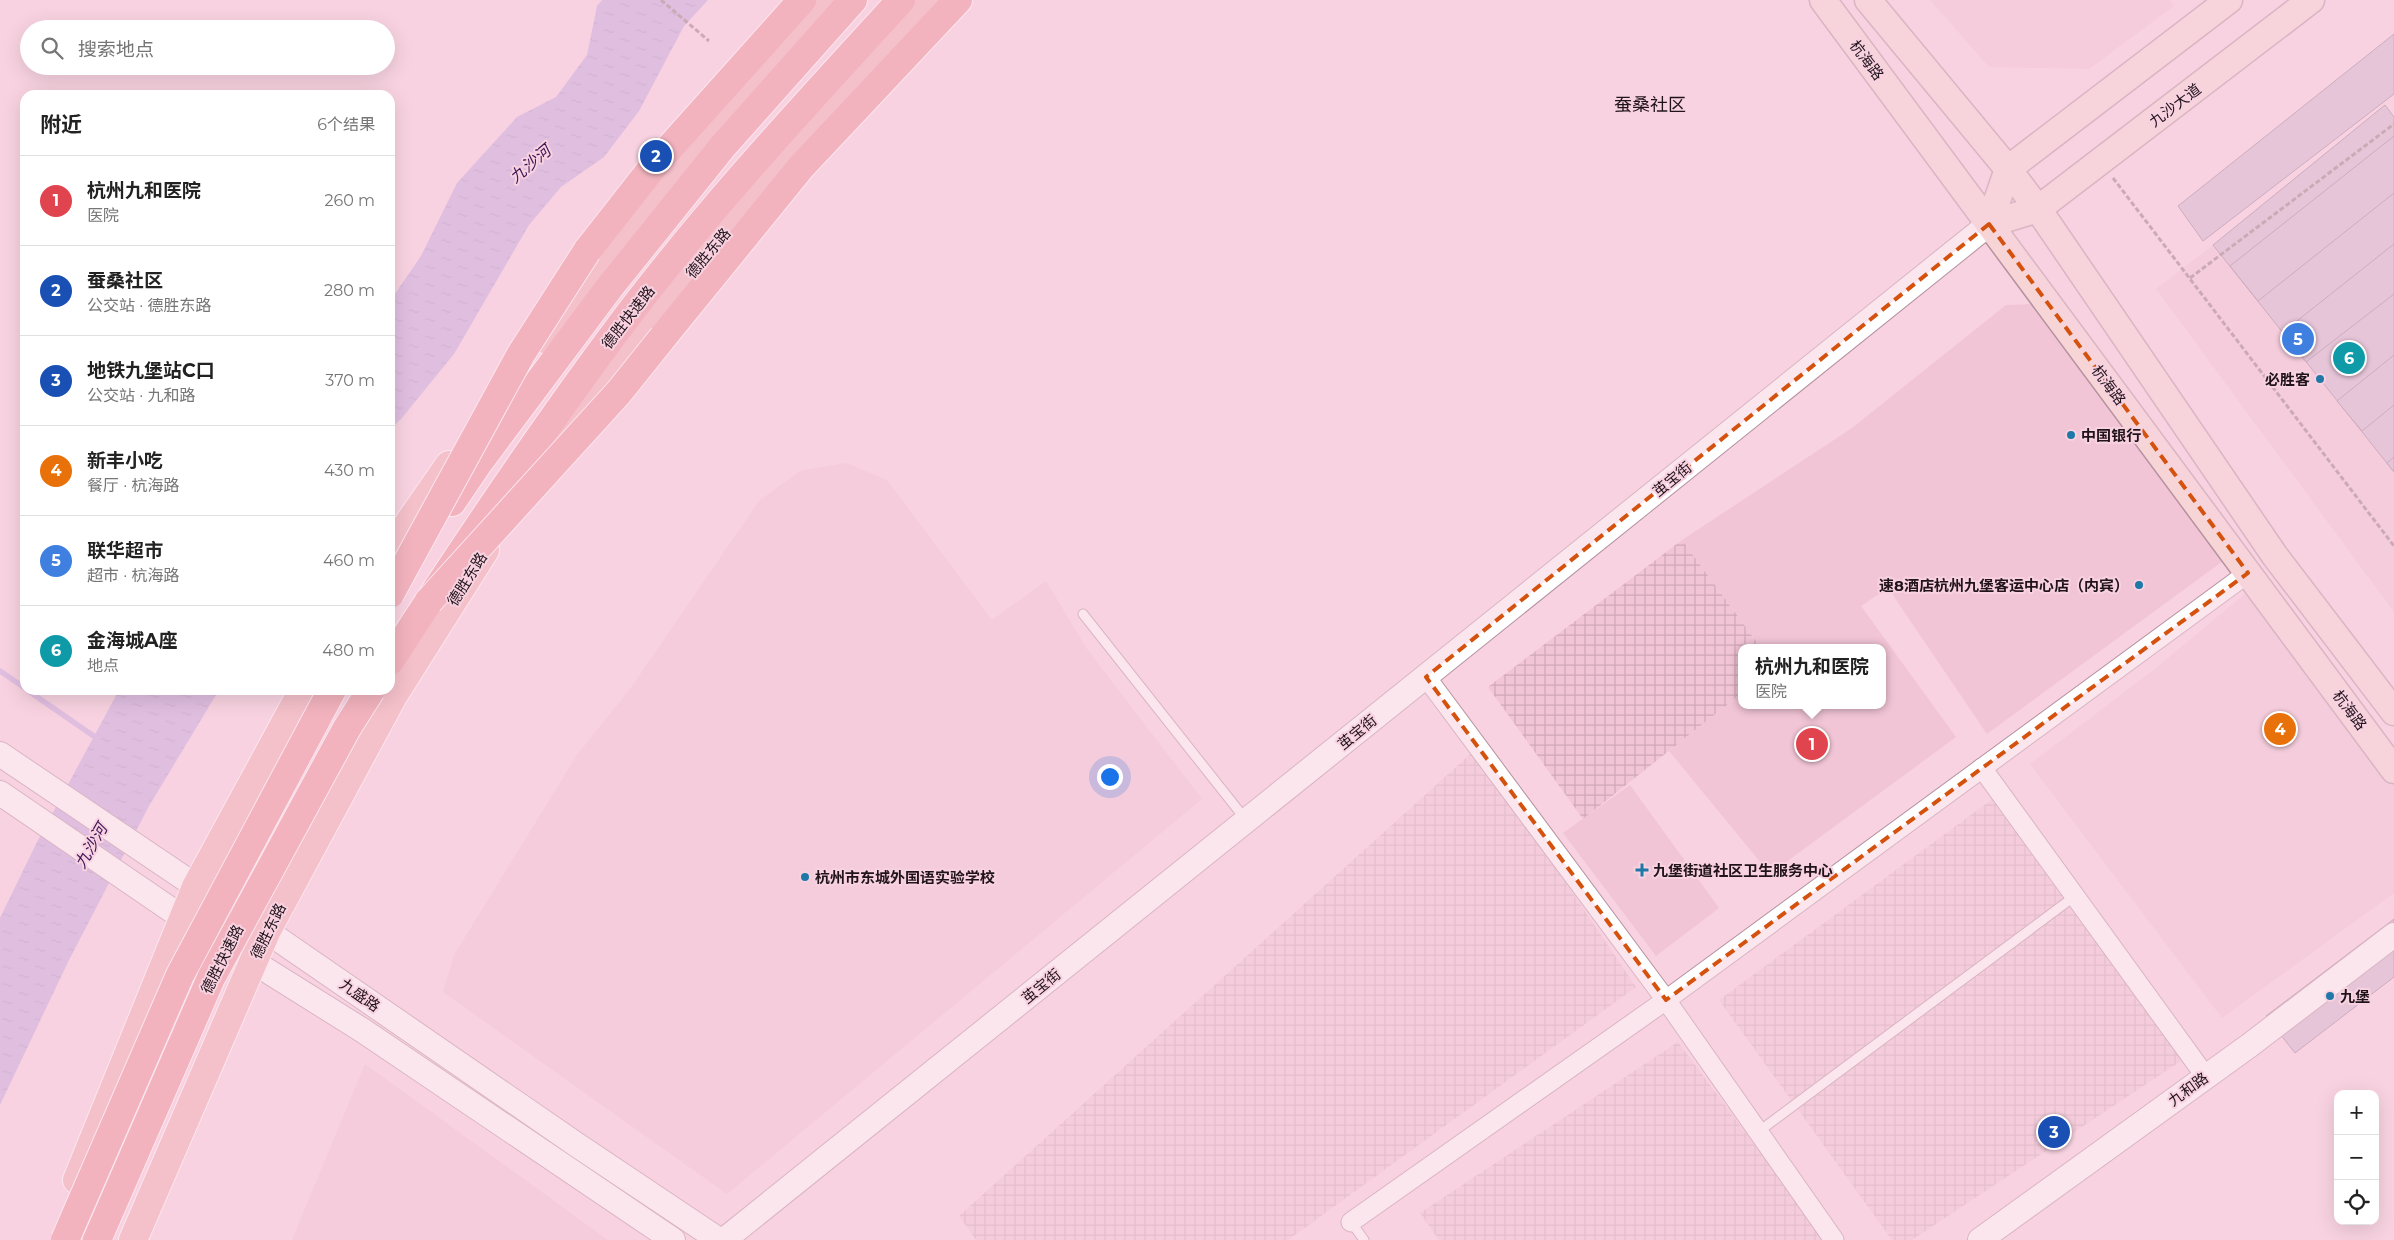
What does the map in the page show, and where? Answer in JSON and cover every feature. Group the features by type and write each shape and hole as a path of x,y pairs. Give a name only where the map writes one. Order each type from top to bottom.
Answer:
{"highway":[{"path":"395,585 521,354 588,251 656,162 802,0"},
{"name":"德胜快速路","path":"395,586 478,462 609,288 722,146 853,0"},
{"name":"德胜快速路","path":"395,653 503,487 612,336 713,211 901,0"},
{"path":"429,601 619,392 801,167 958,0"},
{"name":"德胜快速路","path":"65,1240 180,975 329,695"},
{"name":"德胜快速路","path":"97,1240 211,978 347,728 368,695"}],"main road":[{"path":"395,543 464,444 570,304 756,68 822,0"},
{"name":"德胜东路","path":"395,693 500,527 612,370 794,150 930,0"},
{"name":"杭海路","path":"1823,0 2394,770"},
{"path":"1868,0 2008,168 2276,556 2394,712"},
{"path":"1989,224 2008,168 2228,0"},
{"name":"九沙大道","path":"1989,224 2038,209 2311,0"},
{"path":"53,1240 196,887 301,695"},
{"name":"德胜东路","path":"133,1240 267,930 394,695"}],"street":[{"name":"茧宝街","path":"724,1240 1989,224"},
{"path":"1351,1222 1666,1000 2248,573"},
{"path":"1426,676 1666,1000 1834,1240"},
{"name":"九盛路","path":"0,754 196,887 267,930 577,1145 719,1240"},
{"path":"1982,768 2206,1076"},
{"name":"九盛路","path":"0,793 183,918 362,1030 673,1240"},
{"name":"九和路","path":"1980,1240 2206,1076 2394,935"}],"lane":[{"path":"1082,614 1247,820"},
{"path":"1758,1132 2075,896"},
{"path":"1351,1222 1364,1240"}],"path":[{"path":"661,0 709,41"},
{"path":"2190,278 2394,124"},
{"path":"2101,162 2394,546"}],"highlighted area":[{"path":"1989,224 2248,573 1666,1000 1426,677"}],"shaded area":[{"path":"1930,0 2169,0 2174,6 2089,69 1989,67"},
{"path":"2213,245 2394,472 2394,612 2156,289"},
{"path":"2036,304 2084,365 2223,561 1987,734 1888,588 1861,606 1956,737 1770,874 1669,751 1738,696 1738,709 1886,709 1886,644 1758,644 1682,540 1852,428 2006,305"},
{"name":"杭州市东城外国语实验学校","path":"846,463 887,480 992,620 1046,581 1087,649 1202,799 727,1194 443,992 454,955 577,755 630,689 759,501 800,471"},
{"path":"1682,540 1758,644 1738,644 1738,696 1583,819 1488,687"},
{"path":"2259,582 2394,770 2394,893 2222,1018 2030,764 2156,668"},
{"path":"1476,749 1636,987 1288,1240 976,1240 959,1216"},
{"name":"九堡街道社区卫生服务中心","path":"1630,785 1719,908 1656,956 1563,833"},
{"path":"2002,792 2193,1053 1912,1240 1892,1240 1719,1000"},
{"path":"1678,1042 1825,1240 1439,1240 1420,1213"},
{"path":"365,1064 608,1240 292,1240"}],"water":[{"name":"九沙河","path":"602,0 708,0 684,26 639,111 604,157 561,187 529,225 454,354 395,424 395,294 421,256 457,183 517,117 556,97 587,55 597,6"},
{"name":"九沙河","path":"116,695 216,695 149,806 68,962 0,1105 0,918 37,842"}],"building":[{"path":"2394,34 2394,94 2203,241 2178,206"},
{"path":"2385,105 2394,117 2394,472 2213,245"},
{"path":"2394,136 2394,193 2258,301 2230,266"},
{"path":"2394,244 2394,294 2306,362 2283,332"},
{"path":"2394,355 2394,405 2362,431 2337,401"},
{"path":"2394,457 2394,472 2387,463"},
{"name":"九堡","path":"2394,919 2394,977 2295,1053 2266,1016"}],"waterway":[{"path":"0,671 20,685"},
{"path":"34,695 98,739"}],"place":[{"name":"蚕桑社区","path":"656,156"},
{"name":"联华超市","path":"2298,339"},
{"name":"金海城A座","path":"2349,358"},
{"name":"必胜客","path":"2320,379"},
{"name":"中国银行","path":"2071,435"},
{"name":"速8酒店杭州九堡客运中心店（内宾）","path":"2139,585"},
{"name":"新丰小吃","path":"2280,729"},
{"name":"杭州九和医院","path":"1812,744"},
{"name":"九堡街道社区卫生服务中心","path":"1642,870"},
{"name":"杭州市东城外国语实验学校","path":"805,877"},
{"name":"九堡","path":"2330,996"},
{"name":"地铁九堡站C口","path":"2054,1132"}],"district":[{"name":"蚕桑社区","path":"1650,105"}]}
